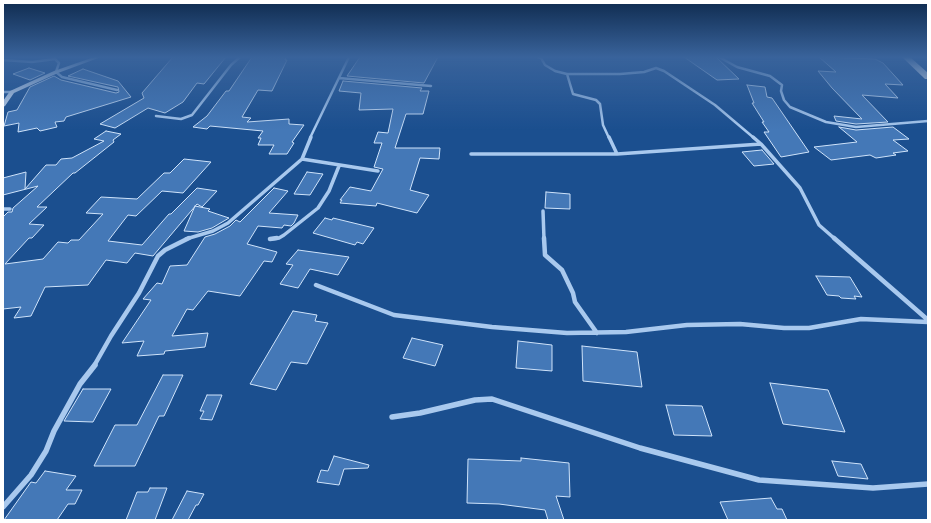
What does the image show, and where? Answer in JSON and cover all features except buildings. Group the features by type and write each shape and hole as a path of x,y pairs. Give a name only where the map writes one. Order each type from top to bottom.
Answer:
{"street":[{"path":"3,92 12,92 35,81"},
{"path":"79,81 117,90"},
{"path":"156,116 181,119 192,115 218,81"},
{"path":"3,507 31,475 46,451 54,431 77,389 139,293 158,256 164,250 179,242 213,231 228,223 302,159 302,156 337,81"},
{"path":"378,81 431,86"},
{"path":"569,81 573,94 596,100 600,104 603,125 617,154"},
{"path":"680,81 715,105 761,144 800,188 819,225 928,321"},
{"path":"778,81 782,85 781,91 784,100 790,106 800,112 826,122 856,127 928,121"},
{"path":"3,105 12,92"},
{"path":"471,154 617,154 761,144"},
{"path":"302,159 338,166 378,171"},
{"path":"270,239 279,238 284,235 318,208 329,191 338,166"},
{"path":"3,209 10,209"},
{"path":"543,211 545,256 562,270 571,286 576,302 597,333"},
{"path":"316,285 325,287 369,306 394,314 492,327 567,333 626,332 686,325 740,324 784,328 809,328 861,320 928,321"},
{"path":"392,417 420,413 475,400 492,399 640,448 759,480 873,488 928,484"}]}
